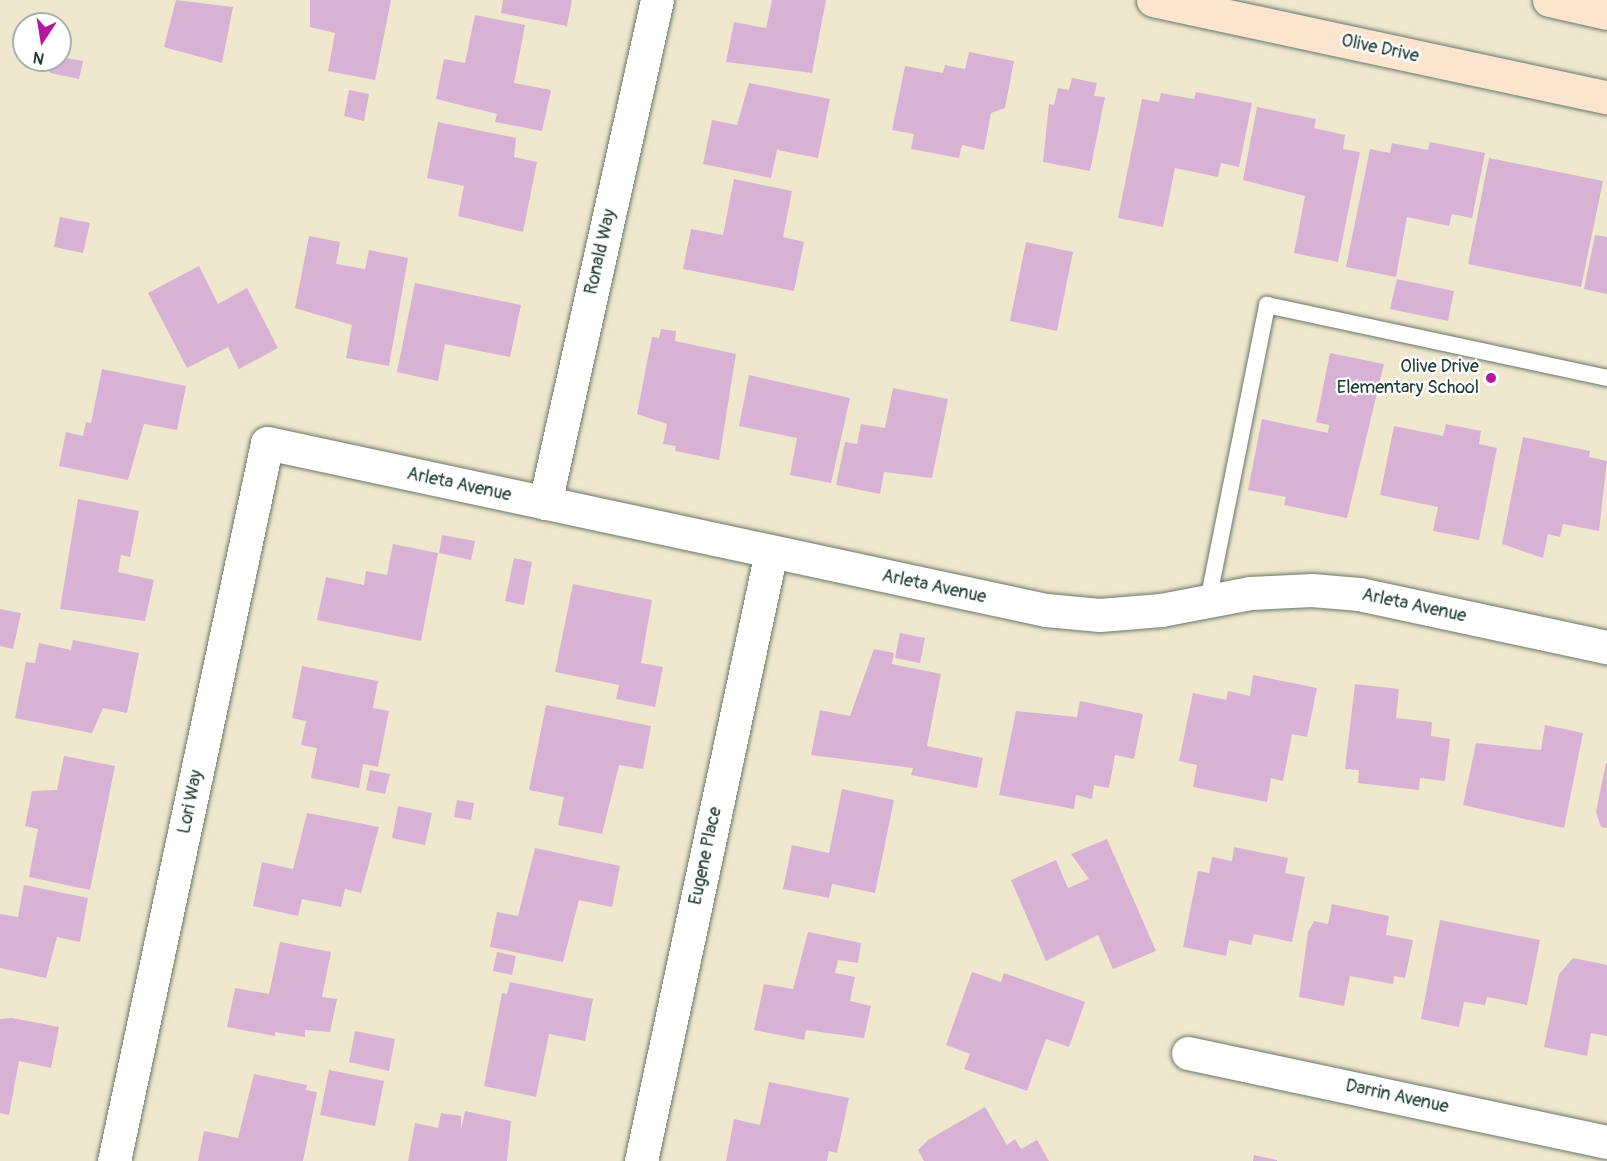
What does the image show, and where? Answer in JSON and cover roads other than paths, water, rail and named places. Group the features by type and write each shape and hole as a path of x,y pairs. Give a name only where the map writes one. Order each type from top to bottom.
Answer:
{"main road":[{"name":"Olive Drive","path":"1153,0 1607,97"},
{"path":"1549,0 1607,13"}],"street":[{"name":"Ronald Way","path":"545,503 657,0"},
{"name":"Arleta Avenue","path":"267,443 1046,610 1100,615 1208,601 1250,593 1359,594 1607,647"},
{"name":"Lori Way","path":"114,1161 267,443"},
{"name":"Eugene Place","path":"641,1161 771,552"},
{"name":"Darrin Avenue","path":"1188,1053 1607,1142"}],"lane":[{"path":"1208,601 1267,305 1607,378"}],"place":[{"name":"Olive Drive Elementary School","path":"1491,378"}]}
